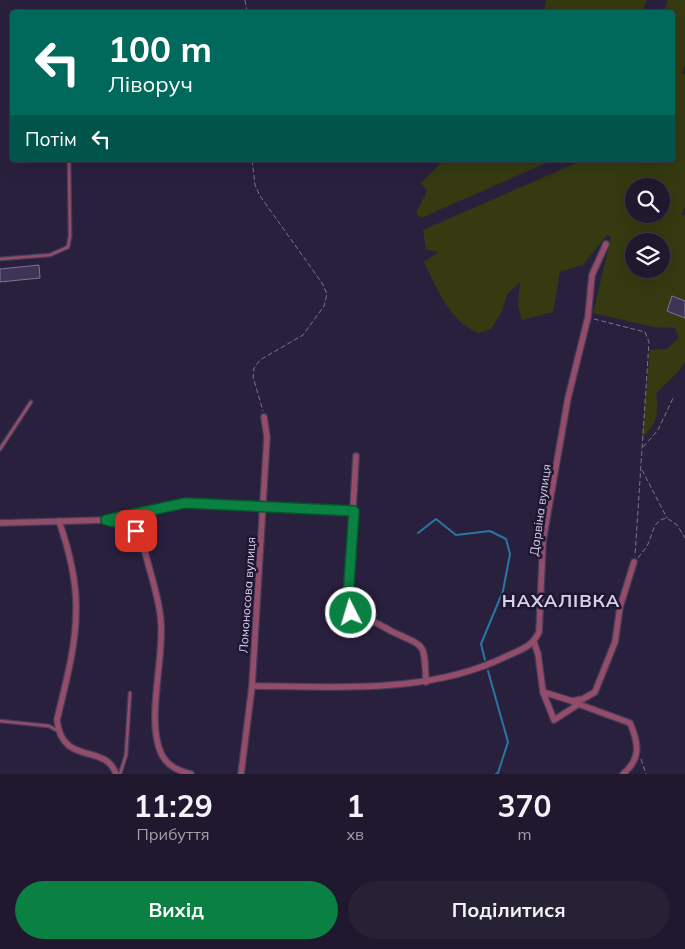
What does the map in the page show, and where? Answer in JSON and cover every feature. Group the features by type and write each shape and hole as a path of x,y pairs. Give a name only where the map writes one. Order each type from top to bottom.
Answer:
{"street":[{"name":"Дарвіна вулиця","path":"534,642 539,632 543,541 568,398 588,317 592,275 606,244"},
{"name":"Ломоносова вулиця","path":"241,774 252,686 267,437 264,417"},
{"path":"356,456 348,597 351,613 358,619 367,619 380,624 420,644 425,654 426,682"},
{"path":"0,523 106,520 185,503 354,511"},
{"path":"106,520 123,524 136,531 144,548 162,622 161,658 156,705 156,739 161,753 170,765 191,774"},
{"path":"60,522 69,552 76,610 74,643 57,720 58,731 62,741 69,747 103,759 114,767 118,774"},
{"path":"572,701 583,699 595,692 616,642 620,607 634,562"},
{"path":"252,686 384,687 426,682 474,671 534,642 538,654 543,692 554,720 579,704"},
{"path":"543,692 630,723 635,735 637,752 634,765 623,774"}],"lane":[{"path":"0,259 50,255 68,247 70,236 69,162"},
{"path":"0,449 31,402"},
{"path":"118,774 126,755 130,693"},
{"path":"0,721 48,726 58,731"}],"path":[{"path":"252,162 255,185 260,196 322,283 327,294 324,306 303,335 260,360 254,368 253,377 264,417"},
{"path":"588,317 645,332 649,342 634,562"},
{"path":"642,447 658,430 674,396"},
{"path":"641,468 667,518 677,525 685,538"},
{"path":"634,562 647,546 655,525 661,519 667,518"},
{"path":"637,752 646,774"}],"green space":[{"path":"546,0 647,0 643,10 544,10"},
{"path":"668,0 685,0 685,64 682,74 685,74 685,207 682,215 685,215 685,362 677,373 656,393 656,418 642,438 650,350 667,349 679,338 675,328 653,327 593,313 611,237 607,235 584,264 560,272 553,312 522,320 518,305 520,282 508,293 501,313 491,329 478,333 459,320 445,303 424,262 438,252 426,249 423,230 578,162 675,162 675,10 664,10"},
{"path":"442,162 548,162 421,218 416,213 427,191 421,183"}],"building":[{"path":"39,265 40,278 0,282 0,269"},
{"path":"672,296 685,301 685,318 667,311"}],"waterway":[{"path":"418,533 436,519 456,535 490,531 506,539 510,554 503,591 481,644 485,660"},
{"path":"488,671 508,742 498,773 496,774"}],"district":[{"name":"НАХАЛІВКА","path":"561,600"}],"route":[{"path":"136,531 123,524 106,520 185,503 354,511 348,597 351,613"}]}
